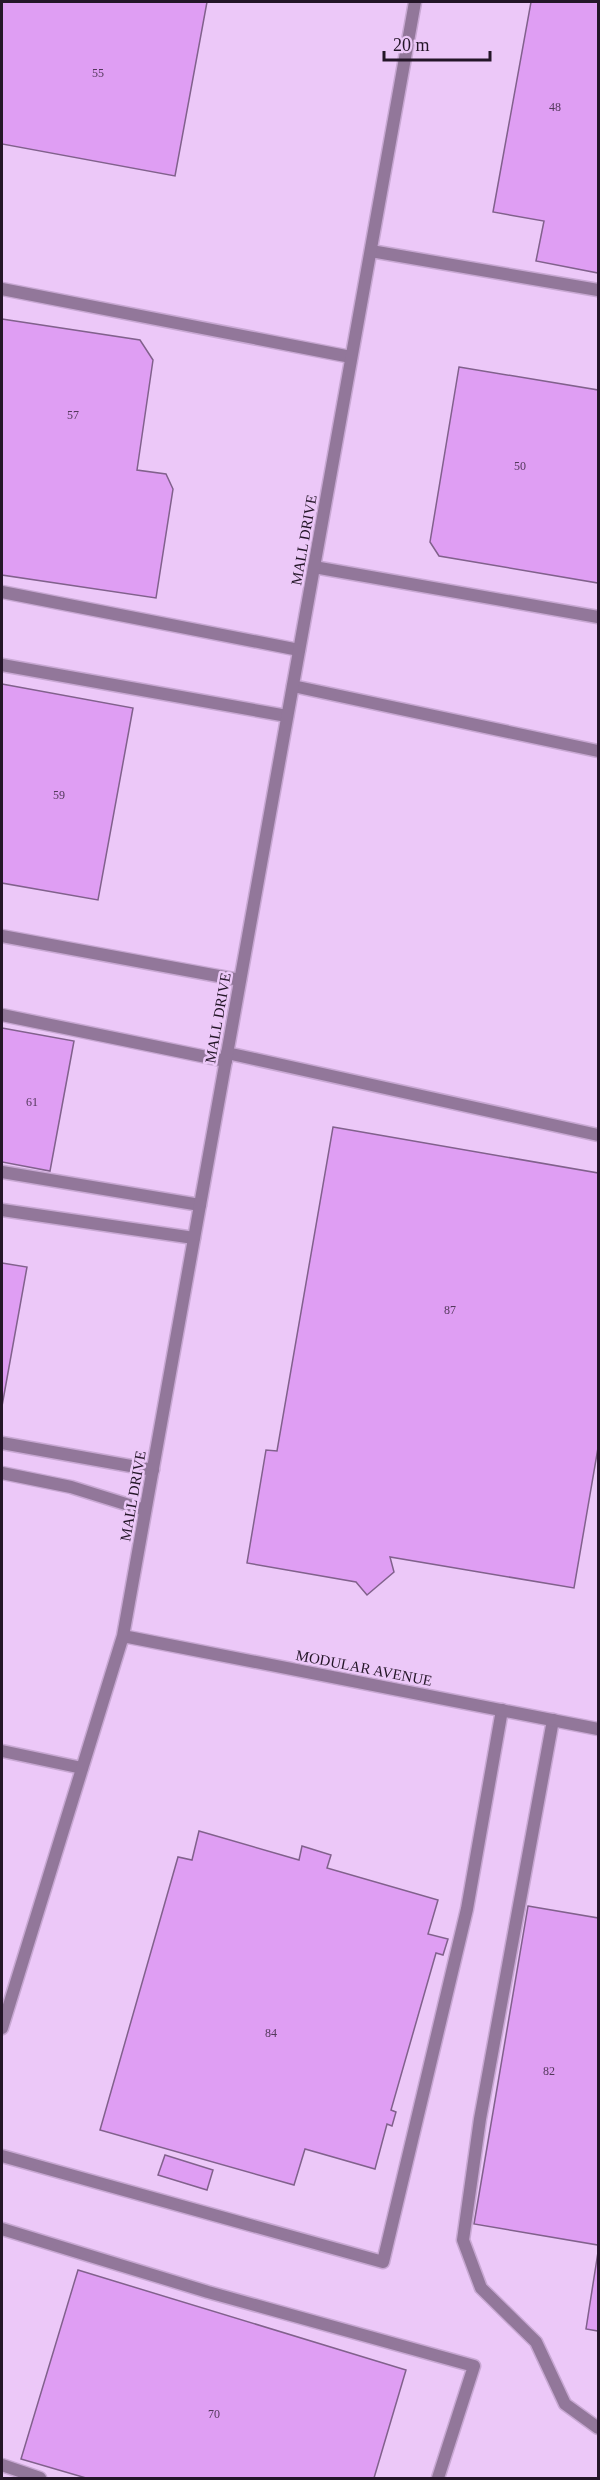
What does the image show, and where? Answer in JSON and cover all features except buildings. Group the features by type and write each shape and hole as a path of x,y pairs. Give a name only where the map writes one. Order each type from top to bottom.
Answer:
{"street":[{"name":"MALL DRIVE","path":"2,2028 4,2009 123,1636 415,2"},
{"path":"370,251 598,290"},
{"path":"2,289 351,357"},
{"path":"314,567 598,617"},
{"path":"2,592 299,650"},
{"path":"2,664 287,716"},
{"path":"293,686 598,751"},
{"path":"2,936 240,980"},
{"path":"2,1015 227,1057 598,1135"},
{"path":"2,1173 200,1205"},
{"path":"2,1210 194,1238"},
{"path":"2,1443 153,1470"},
{"path":"2,1473 71,1487 145,1510"},
{"name":"MODULAR AVENUE","path":"123,1636 598,1729"},
{"path":"2,2157 383,2262 467,1909 502,1710"},
{"path":"553,1720 480,2119 463,2240 481,2288 536,2342 565,2404 598,2428"},
{"path":"2,1751 82,1768"},
{"path":"2,2229 208,2292 474,2366 438,2478"},
{"path":"2,2464 10,2469 40,2478"}]}
